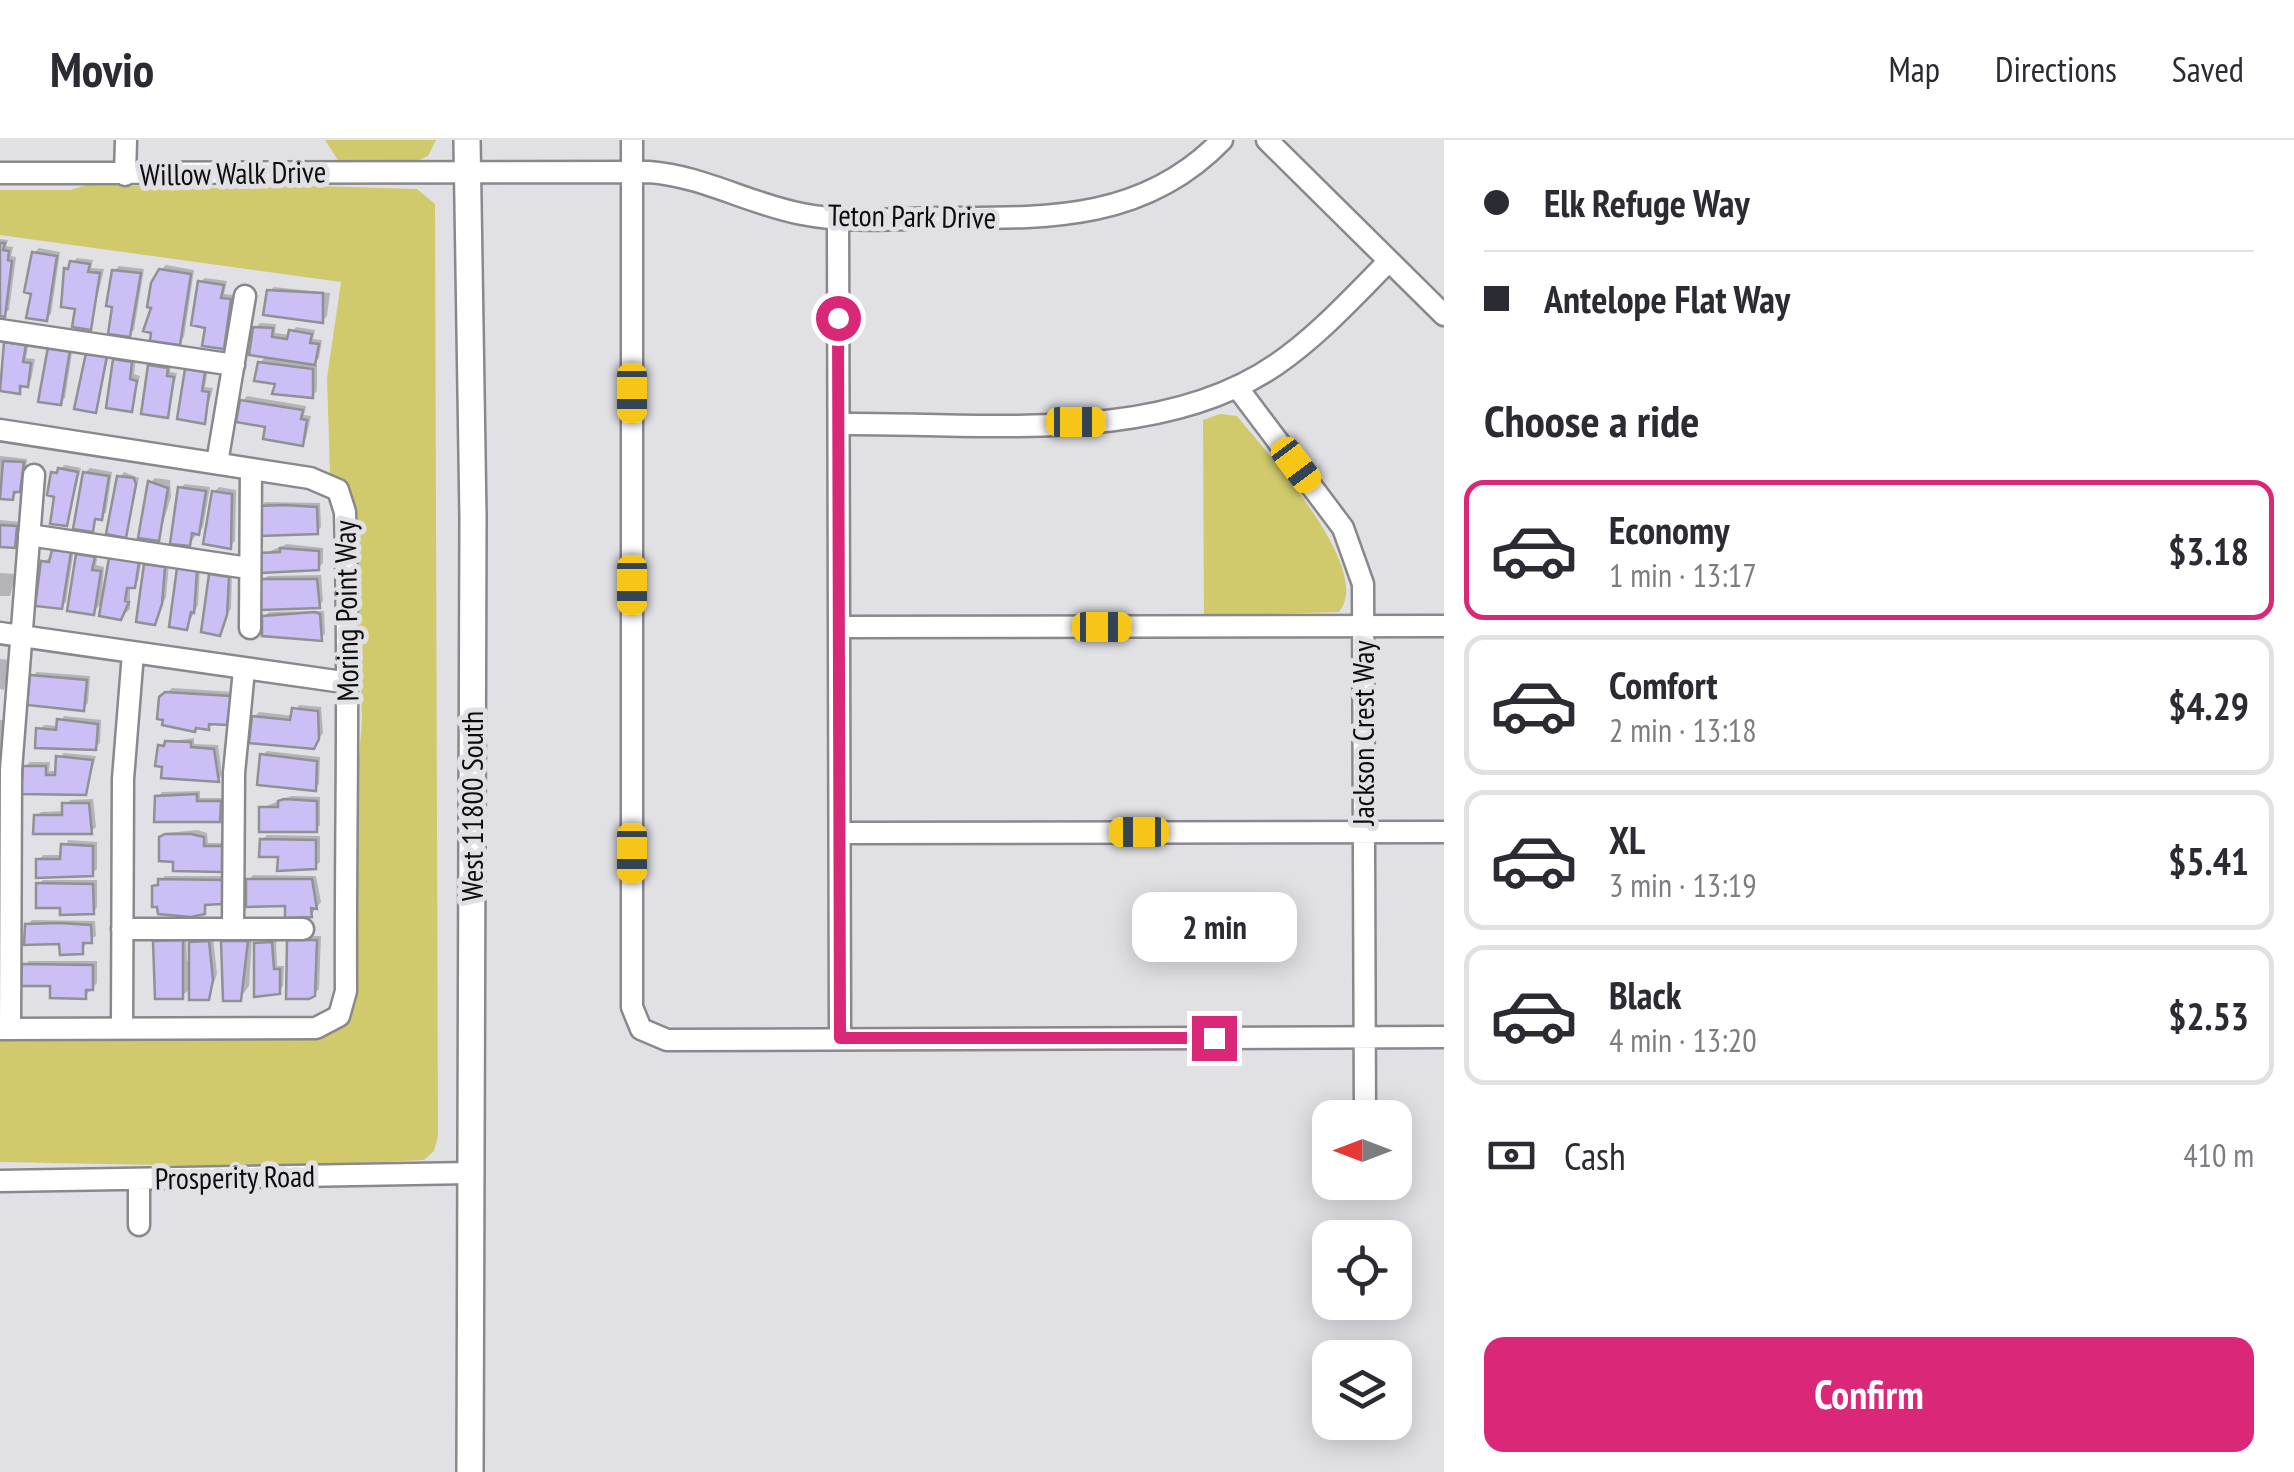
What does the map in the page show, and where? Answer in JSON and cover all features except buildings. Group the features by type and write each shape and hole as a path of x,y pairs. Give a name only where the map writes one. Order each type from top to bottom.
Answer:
{"main road":[{"name":"West 11800 South","path":"467,140 473,517 470,1472"}],"street":[{"path":"125,175 126,140"},
{"path":"632,140 633,1015 641,1029 660,1040 1444,1037"},
{"name":"Teton Park Drive","path":"467,173 632,172 682,176 785,210 838,218 1049,218 1094,213 1158,189 1222,140"},
{"path":"1267,140 1444,316"},
{"name":"Willow Walk Drive","path":"0,172 467,173"},
{"path":"838,218 840,1038"},
{"path":"839,424 1113,422 1182,409 1237,387 1317,332 1389,261"},
{"path":"217,463 245,296"},
{"path":"0,330 234,365"},
{"name":"Jackson Crest Way","path":"1237,387 1350,541 1362,584 1364,1100"},
{"name":"Moring Point Way","path":"0,430 326,484 343,500 350,684 344,793 346,991 339,1016 316,1028 122,1028"},
{"path":"250,628 251,469"},
{"path":"34,474 29,536 10,635 5,1029 122,1028 123,779 132,654"},
{"path":"29,536 248,568"},
{"path":"839,627 1444,626"},
{"path":"10,635 350,684"},
{"path":"232,929 234,773 244,670"},
{"path":"840,833 1444,832"},
{"path":"122,929 302,930"},
{"name":"Prosperity Road","path":"0,1181 470,1173"},
{"path":"139,1180 139,1225"}],"shaded area":[{"path":"325,140 436,140 428,156 416,161 338,160"},
{"path":"87,185 417,189 435,204 438,1136 434,1151 424,1160 271,1167 0,1162 0,1038 316,1039 341,1028 356,1002 357,784 362,720 356,508 350,490 330,474 327,378 341,282 0,235 0,190 70,190"},
{"path":"1220,414 1237,416 1291,482 1330,540 1342,568 1346,593 1339,612 1204,616 1203,420"}],"route":[{"path":"838,318 840,1038 1214,1038"}]}
